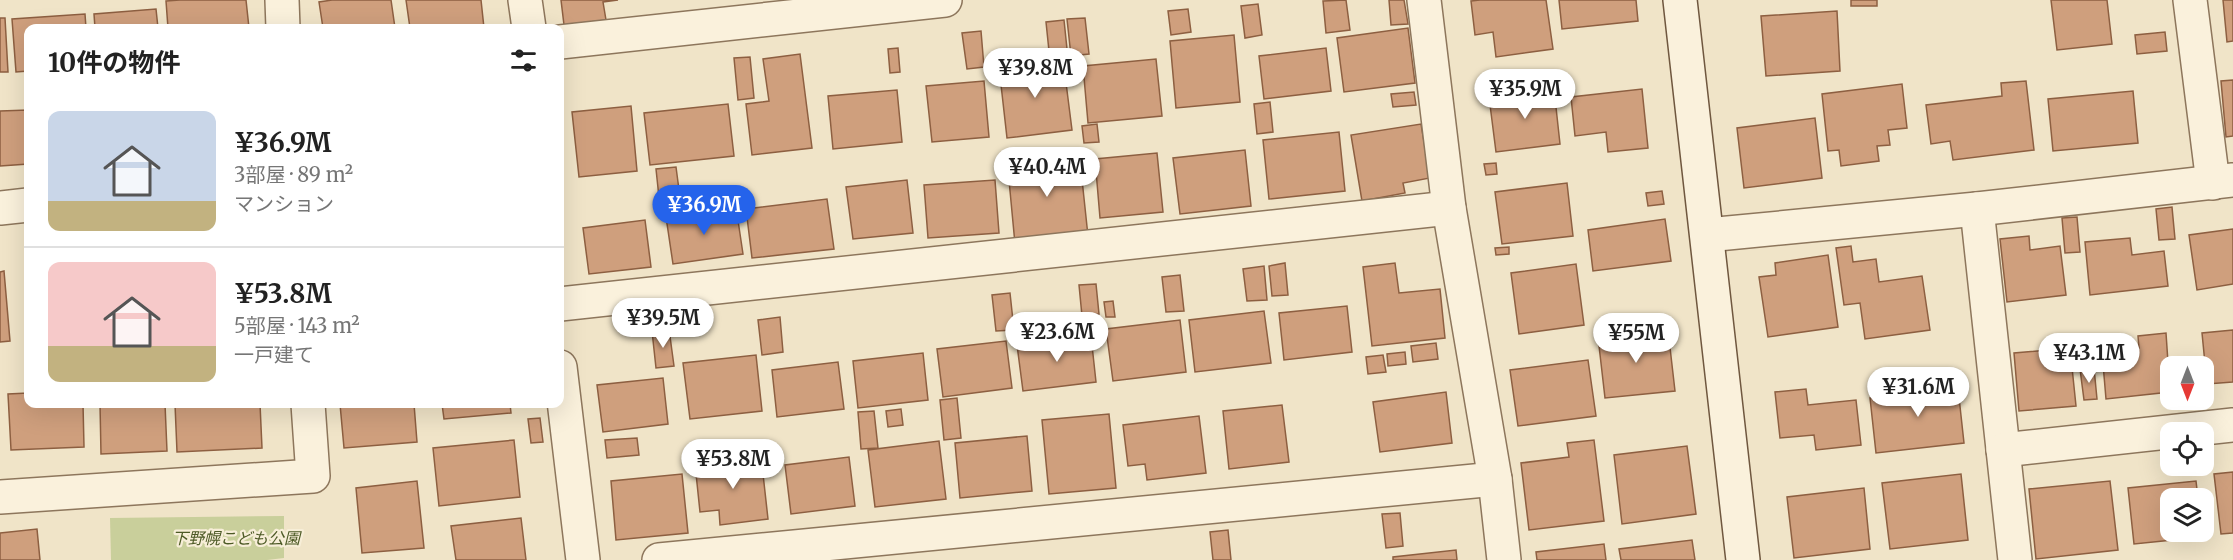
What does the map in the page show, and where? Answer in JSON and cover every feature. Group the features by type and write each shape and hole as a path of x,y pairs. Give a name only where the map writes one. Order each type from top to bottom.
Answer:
{"street":[{"path":"282,0 283,24"},
{"path":"525,0 528,24"},
{"path":"564,42 945,0"},
{"path":"1424,0 1449,208 1495,479 1504,560"},
{"path":"1680,0 1743,560"},
{"path":"1707,235 1977,209 2223,181 2190,0"},
{"path":"0,208 24,205"},
{"path":"564,304 1449,208"},
{"path":"1977,209 2015,560"},
{"path":"564,401 583,560"},
{"path":"0,497 312,476 308,408"},
{"path":"2003,450 2233,425"},
{"path":"659,560 1495,479"}],"green space":[{"name":"下野幌こども公園","path":"284,516 284,558 267,560 111,560 110,518"}],"building":[{"path":"246,0 249,24 168,24 166,1"},
{"path":"391,0 394,24 322,24 319,2"},
{"path":"406,0 481,0 484,24 409,24"},
{"path":"561,0 618,0 603,2 606,20 564,24"},
{"path":"1346,0 1350,30 1326,33 1323,1"},
{"path":"1389,0 1404,0 1408,24 1391,25"},
{"path":"1546,0 1553,49 1496,57 1493,32 1475,35 1471,1"},
{"path":"1559,0 1636,0 1638,21 1562,29"},
{"path":"1851,0 1877,0 1877,6 1851,6"},
{"path":"2051,0 2107,0 2112,44 2057,50"},
{"path":"2223,0 2233,0 2233,41 2227,42"},
{"path":"1258,4 1262,35 1245,38 1241,6"},
{"path":"156,9 158,24 95,24 94,14"},
{"path":"1188,9 1191,32 1171,35 1168,11"},
{"path":"1837,11 1840,71 1766,76 1761,16"},
{"path":"85,14 86,24 24,24 24,71 16,72 12,19"},
{"path":"0,18 5,18 8,72 0,72"},
{"path":"1085,18 1089,54 1071,56 1067,19"},
{"path":"1064,20 1067,49 1049,51 1046,22"},
{"path":"1408,28 1415,83 1344,92 1337,38"},
{"path":"981,31 984,67 967,69 962,33"},
{"path":"2165,32 2167,51 2137,54 2135,35"},
{"path":"1234,35 1240,102 1176,108 1170,41"},
{"path":"898,48 900,72 890,73 888,49"},
{"path":"1326,48 1331,91 1264,99 1259,56"},
{"path":"800,54 812,148 752,155 746,104 769,101 763,59"},
{"path":"750,57 754,98 738,100 734,58"},
{"path":"1063,59 1072,130 1007,138 999,67"},
{"path":"1156,59 1162,116 1088,123 1083,66"},
{"path":"2233,80 2233,136 2226,137 2221,81"},
{"path":"984,81 989,137 932,142 926,86"},
{"path":"2026,81 2034,150 1953,160 1950,141 1931,144 1926,105 2002,96 2001,83"},
{"path":"1902,84 1907,128 1888,130 1890,145 1877,146 1879,161 1841,166 1839,150 1828,151 1822,94"},
{"path":"1554,89 1560,144 1496,152 1489,97"},
{"path":"1642,89 1648,148 1608,152 1606,132 1575,136 1571,97"},
{"path":"897,90 902,142 833,149 828,96"},
{"path":"2133,91 2138,143 2053,151 2048,99"},
{"path":"1414,92 1416,105 1393,107 1391,94"},
{"path":"1270,102 1273,132 1257,134 1254,104"},
{"path":"728,104 734,156 650,165 644,113"},
{"path":"631,106 637,171 579,177 572,112"},
{"path":"24,110 24,164 0,166 0,111"},
{"path":"1815,118 1822,178 1744,188 1737,128"},
{"path":"1097,124 1099,142 1084,143 1082,126"},
{"path":"1421,124 1430,178 1403,183 1405,193 1362,201 1351,135"},
{"path":"1339,132 1345,191 1269,199 1263,140"},
{"path":"1245,150 1251,206 1180,214 1173,158"},
{"path":"1079,151 1088,236 1015,244 1007,159"},
{"path":"1157,153 1163,212 1100,218 1095,159"},
{"path":"1496,163 1497,174 1486,175 1484,164"},
{"path":"676,167 681,205 660,207 656,169"},
{"path":"907,180 913,233 853,239 846,187"},
{"path":"995,180 999,233 928,238 924,185"},
{"path":"1567,183 1573,236 1502,244 1495,192"},
{"path":"1662,191 1664,204 1648,206 1646,193"},
{"path":"827,199 834,249 752,258 746,209"},
{"path":"736,207 743,254 673,264 666,217"},
{"path":"2172,207 2175,239 2159,240 2156,209"},
{"path":"2077,217 2080,252 2065,253 2062,218"},
{"path":"1665,219 1671,261 1593,271 1588,230"},
{"path":"645,220 651,267 589,274 583,228"},
{"path":"2233,229 2233,284 2197,290 2189,235"},
{"path":"2029,236 2030,250 2060,246 2066,295 2007,302 2000,239"},
{"path":"2130,238 2132,255 2164,251 2168,286 2090,295 2085,242"},
{"path":"1851,246 1853,262 1876,259 1879,282 1922,276 1930,330 1865,339 1860,303 1844,305 1836,248"},
{"path":"1509,247 1509,254 1496,255 1495,248"},
{"path":"1828,255 1838,327 1768,337 1759,277 1776,275 1775,263"},
{"path":"1285,263 1288,295 1272,296 1269,266"},
{"path":"1395,263 1399,293 1440,289 1445,338 1372,346 1363,267"},
{"path":"1576,264 1584,325 1519,334 1511,273"},
{"path":"1264,266 1267,300 1247,301 1243,269"},
{"path":"4,271 10,341 0,342 0,272"},
{"path":"1180,275 1184,311 1166,312 1162,277"},
{"path":"1096,284 1099,314 1082,316 1079,285"},
{"path":"1010,293 1014,330 996,331 992,295"},
{"path":"1113,301 1115,317 1106,317 1104,302"},
{"path":"1347,306 1352,352 1284,360 1279,313"},
{"path":"1264,311 1271,363 1195,372 1189,320"},
{"path":"780,317 783,352 762,355 758,320"},
{"path":"1180,320 1186,372 1113,381 1106,329"},
{"path":"669,329 674,366 656,368 652,331"},
{"path":"1668,330 1675,391 1605,398 1598,337"},
{"path":"2233,330 2233,382 2214,383 2214,356 2204,356 2202,333"},
{"path":"2166,333 2168,356 2160,356 2160,393 2106,399 2102,352 2139,348 2138,336"},
{"path":"1091,336 1096,382 1023,391 1017,345"},
{"path":"1006,341 1012,388 943,397 937,349"},
{"path":"1436,343 1438,359 1413,362 1411,346"},
{"path":"2070,348 2076,406 2019,411 2014,353"},
{"path":"1405,352 1406,364 1388,366 1387,354"},
{"path":"923,353 928,400 858,408 853,361"},
{"path":"756,355 762,411 690,419 683,363"},
{"path":"1383,355 1386,372 1368,374 1366,357"},
{"path":"1588,360 1596,416 1518,426 1510,370"},
{"path":"838,362 844,409 777,417 772,370"},
{"path":"2094,368 2097,399 2084,400 2080,369"},
{"path":"663,378 668,424 603,432 597,385"},
{"path":"1957,379 1964,443 1876,453 1870,398 1911,394 1910,384"},
{"path":"1806,389 1808,405 1856,400 1861,445 1816,450 1814,435 1780,438 1775,392"},
{"path":"1446,392 1452,443 1380,452 1373,402"},
{"path":"24,393 24,408 83,408 84,447 11,450 8,394"},
{"path":"957,398 961,438 944,440 940,400"},
{"path":"1282,405 1289,462 1229,469 1223,411"},
{"path":"100,408 165,408 167,451 101,454"},
{"path":"175,408 260,408 262,448 177,452"},
{"path":"340,408 414,408 417,442 344,448"},
{"path":"443,408 510,408 511,413 444,419"},
{"path":"901,409 903,425 888,427 886,411"},
{"path":"874,411 878,448 861,449 858,412"},
{"path":"1109,414 1116,488 1049,494 1042,420"},
{"path":"1199,416 1206,473 1147,480 1145,464 1128,466 1123,425"},
{"path":"540,418 543,442 531,443 528,419"},
{"path":"1027,436 1032,491 960,498 955,443"},
{"path":"637,438 639,455 607,458 605,440"},
{"path":"514,440 520,497 439,506 433,448"},
{"path":"1594,440 1604,521 1529,530 1521,463 1569,457 1567,443"},
{"path":"939,441 946,499 875,507 868,450"},
{"path":"1687,446 1696,514 1622,524 1614,455"},
{"path":"761,456 768,519 720,525 719,510 700,512 695,464"},
{"path":"849,457 855,506 791,514 785,465"},
{"path":"2233,472 2233,533 2221,534 2214,474"},
{"path":"682,474 688,533 616,540 611,481"},
{"path":"1961,474 1968,540 1890,549 1882,483"},
{"path":"417,481 424,548 362,553 356,488"},
{"path":"2110,481 2118,550 2036,559 2029,489"},
{"path":"2196,481 2197,488 2160,488 2160,541 2134,544 2128,488"},
{"path":"1864,488 1870,549 1794,558 1787,497"},
{"path":"1400,513 1403,546 1386,548 1382,514"},
{"path":"521,518 526,560 456,560 451,526"},
{"path":"37,529 40,560 0,560 0,533"},
{"path":"1228,530 1231,560 1213,560 1210,532"},
{"path":"1692,540 1695,560 1621,560 1619,549"},
{"path":"1604,544 1606,560 1537,560 1536,552"},
{"path":"1456,550 1457,560 1393,560 1393,557"}]}
